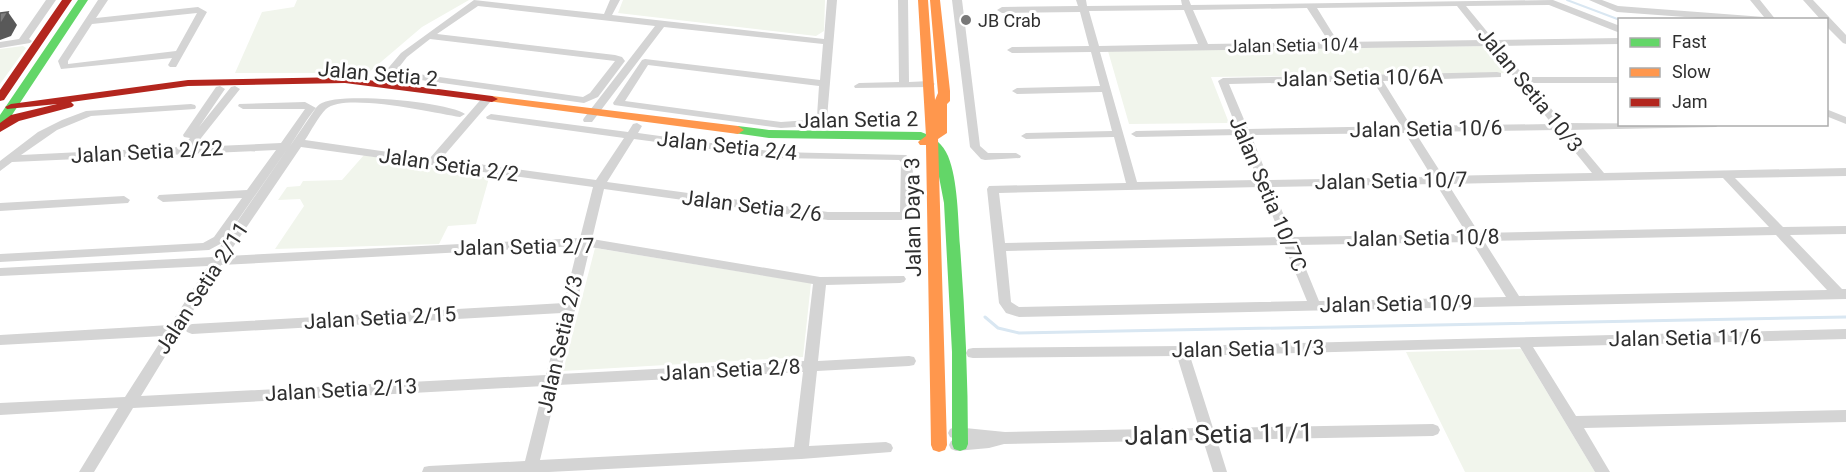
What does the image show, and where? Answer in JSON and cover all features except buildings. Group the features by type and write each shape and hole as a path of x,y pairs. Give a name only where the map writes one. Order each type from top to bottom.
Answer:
{"street":[{"path":"22,42 51,0"},
{"path":"2,110 40,40 67,0"},
{"path":"2,110 27,83 83,0"},
{"path":"103,0 63,61 64,67 178,54"},
{"path":"607,17 615,0"},
{"path":"825,84 645,62 618,103 780,125 819,121 822,118 825,84 828,42 832,0"},
{"path":"903,0 904,85"},
{"path":"1593,0 1617,9 1756,18"},
{"path":"1755,0 1770,18"},
{"path":"1808,0 1824,18"},
{"path":"428,36 619,59 620,62 594,95 585,100 390,74 389,70 428,36 479,1 828,42"},
{"path":"1002,10 1082,4 1310,5 1547,1 1618,29"},
{"path":"931,2 957,3 966,90 975,147 985,157 1016,156"},
{"name":"Jalan Daya 3","path":"931,2 929,105 932,139 939,440"},
{"name":"Jalan Daya 3","path":"931,2 944,91 960,352 961,439"},
{"name":"Jalan Setia 10/3","path":"1460,3 1601,177"},
{"path":"1082,4 1133,186"},
{"path":"1186,4 1204,47"},
{"path":"1310,5 1335,45"},
{"path":"90,21 198,10 202,12 173,65"},
{"path":"1828,22 1846,25"},
{"path":"591,116 662,23"},
{"path":"1828,23 1846,41"},
{"path":"0,45 40,40"},
{"name":"Jalan Setia 10/4","path":"1012,50 1618,41"},
{"name":"Jalan Setia 10/6A","path":"1223,81 1497,75"},
{"path":"1376,78 1515,301"},
{"path":"201,82 228,88 267,80"},
{"name":"Jalan Setia 2","path":"68,102 201,82 345,80 484,103"},
{"path":"1522,80 1618,80"},
{"name":"Jalan Setia 10/7C","path":"1223,81 1315,306"},
{"path":"27,83 25,97 68,102"},
{"path":"859,86 930,84"},
{"path":"181,150 221,108 228,88"},
{"path":"181,150 206,108 228,88"},
{"name":"Jalan Setia 2","path":"2,110 175,91 228,88 337,89 768,134 841,139"},
{"path":"1017,91 1106,89"},
{"path":"951,205 946,193 942,150 932,139 941,133 943,127 941,95 944,91 966,90"},
{"name":"Jalan Setia 2/11","path":"86,472 217,261 323,106 329,102 351,98 460,114"},
{"path":"2,110 15,118 68,102"},
{"path":"432,162 484,103"},
{"path":"0,258 205,247 212,244 218,240 311,108 304,105 243,106"},
{"path":"841,139 912,132 920,128 929,105"},
{"path":"4,163 69,119 90,113 191,107"},
{"path":"206,108 221,108"},
{"path":"1828,113 1846,122"},
{"name":"Jalan Setia 2","path":"591,116 634,131 766,142 921,136 932,139"},
{"name":"Jalan Setia 2/4","path":"491,117 634,131 777,154 902,157 907,161 906,216"},
{"path":"1828,123 1846,122"},
{"name":"Jalan Setia 10/6","path":"1136,134 1618,126"},
{"name":"Jalan Setia 2/3","path":"531,467 599,186 634,131"},
{"path":"1026,136 1119,134"},
{"path":"841,139 911,147 919,150 924,154 933,205"},
{"name":"Jalan Setia 2/2","path":"299,143 599,186"},
{"name":"Jalan Setia 2/22","path":"4,163 181,150 285,146"},
{"name":"Jalan Setia 10/7","path":"1000,247 993,189 1846,172"},
{"path":"1726,175 1843,294"},
{"name":"Jalan Setia 2/6","path":"599,186 828,216 906,216"},
{"path":"163,198 250,194"},
{"path":"0,207 124,200"},
{"name":"Jalan Setia 10/8","path":"1000,247 1846,230"},
{"name":"Jalan Setia 2/7","path":"0,272 584,242 820,281 900,279"},
{"name":"Jalan Setia 10/9","path":"1000,247 1005,303 1011,309 1019,312 1843,294"},
{"path":"801,453 820,281"},
{"name":"Jalan Setia 2/15","path":"192,329 568,308"},
{"path":"0,340 174,330"},
{"name":"Jalan Setia 11/6","path":"1524,342 1846,335"},
{"path":"1524,342 1603,472"},
{"name":"Jalan Setia 11/3","path":"973,353 1182,351 1524,342"},
{"path":"1182,351 1220,472"},
{"name":"Jalan Setia 2/8","path":"552,379 909,361"},
{"name":"Jalan Setia 2/13","path":"0,409 552,379"},
{"path":"1573,422 1846,416"},
{"name":"Jalan Setia 11/1","path":"939,440 961,439 989,442 1005,438 1433,430"},
{"path":"429,472 531,467 638,467 886,448"}],"shaded area":[{"path":"297,0 469,0 422,27 368,73 235,73 262,12 294,7"},
{"path":"623,0 825,0 824,31 816,36 618,13"},
{"path":"23,46 26,48 0,84 0,49"},
{"path":"1490,46 1511,73 1211,77 1229,123 1129,124 1108,51"},
{"path":"364,155 489,178 476,224 448,226 439,244 275,249 304,206 300,199 278,200 287,187 300,186 303,181 342,180"},
{"path":"595,248 811,283 803,357 563,371"},
{"path":"1521,349 1595,472 1465,472 1406,352"}],"waterway":[{"path":"1567,0 1618,19"},
{"path":"985,317 998,328 1019,333 1846,317"}],"traffic: fast":[{"path":"0,124 83,0"},
{"path":"738,130 769,134 921,136 931,141 942,156 951,205"},
{"path":"950,195 960,352 960,444"}],"traffic: slow":[{"path":"923,0 932,139 939,445"},
{"path":"935,0 944,101"},
{"path":"924,142 941,133 941,100 944,91"},
{"path":"492,99 738,130"}],"traffic: jam":[{"path":"0,98 67,0"},
{"path":"11,107 188,83 345,80 492,99"},
{"path":"0,128 15,118 68,105"}],"place":[{"name":"JB Crab","path":"966,20"}]}
